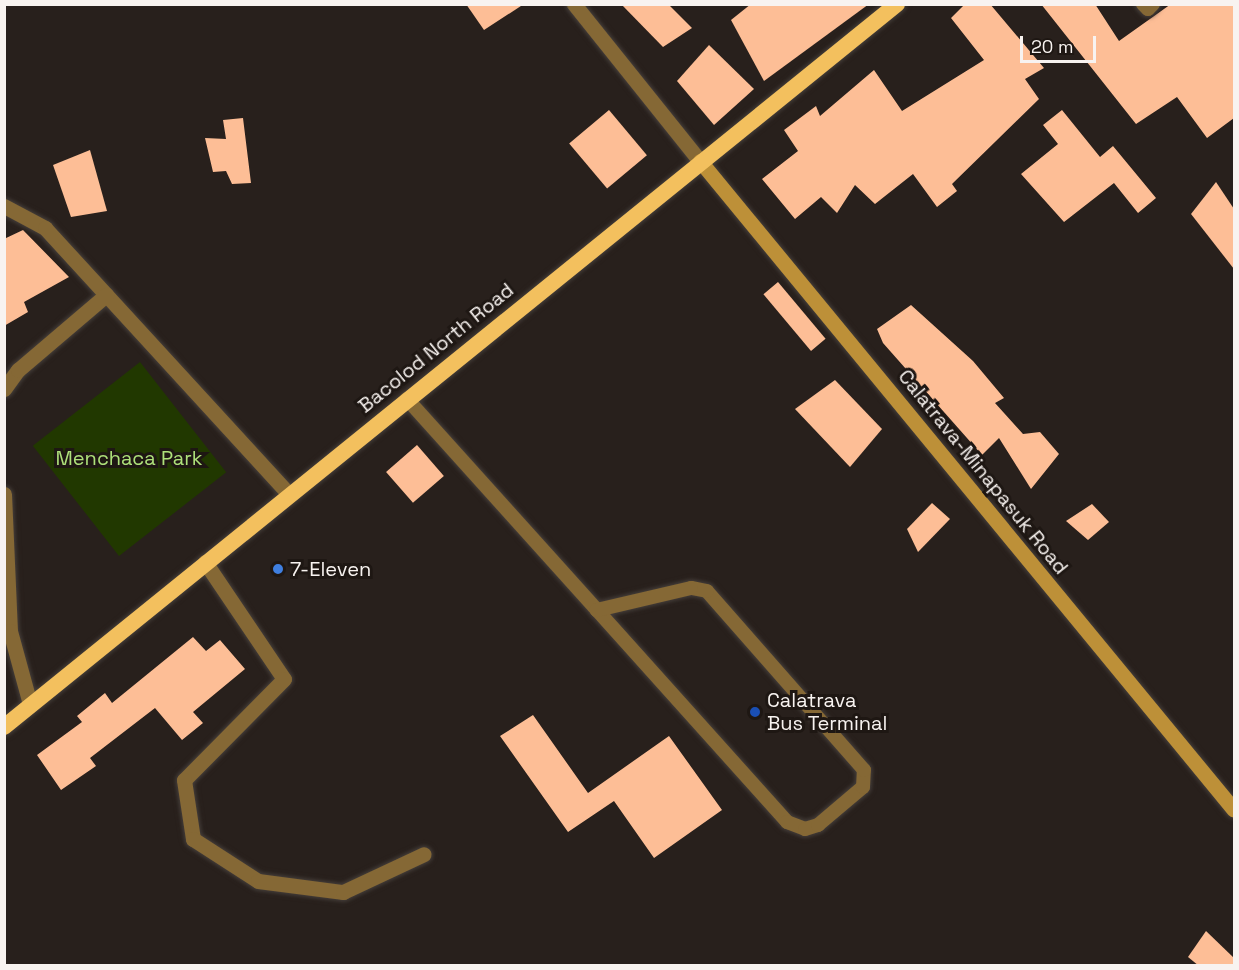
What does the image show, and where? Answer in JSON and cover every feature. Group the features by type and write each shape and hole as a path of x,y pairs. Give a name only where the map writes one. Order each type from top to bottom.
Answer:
{"highway":[{"name":"Bacolod North Road","path":"4,727 700,161 897,4"}],"main road":[{"name":"Calatrava-Minapasuk Road","path":"700,161 1234,810"}],"street":[{"path":"574,4 700,161"},
{"path":"4,206 45,228 289,494"},
{"path":"4,389 18,370 106,296"},
{"path":"4,494 10,631 30,704"},
{"path":"205,562 284,679 184,780 193,839 258,881 343,892 424,854"}],"lane":[{"path":"1143,4 1148,9 1153,4"},
{"path":"407,399 787,822 805,829 818,825 863,787 864,770 706,591 690,588 597,610"}],"green space":[{"name":"Menchaca Park","path":"140,362 226,472 119,556 33,446"}],"building":[{"path":"466,4 524,4 484,30"},
{"path":"621,4 668,4 692,28 663,47"},
{"path":"751,4 869,4 764,81 731,20"},
{"path":"965,4 990,4 1044,68 1025,79 1039,99 952,184 957,191 937,207 913,174 875,204 855,185 837,213 821,197 795,219 762,179 798,151 784,130 816,106 820,116 874,70 902,111 984,60 951,18"},
{"path":"1041,4 1095,4 1119,41 1171,4 1234,4 1234,118 1207,138 1177,97 1136,124"},
{"path":"709,45 754,89 714,125 677,81"},
{"path":"609,110 647,155 607,189 569,143"},
{"path":"1062,110 1100,157 1113,146 1156,198 1138,213 1114,183 1064,222 1021,174 1058,144 1043,125"},
{"path":"243,118 251,183 232,184 226,171 213,172 205,138 226,139 223,120"},
{"path":"90,150 107,211 71,217 53,165"},
{"path":"1216,182 1234,209 1234,269 1191,214"},
{"path":"23,230 69,277 24,302 28,312 4,326 4,239"},
{"path":"778,282 826,339 811,351 763,294"},
{"path":"911,305 973,361 1004,398 995,403 1023,434 1040,432 1059,454 1031,489 999,438 982,455 883,343 877,329"},
{"path":"835,380 882,429 850,467 795,409"},
{"path":"417,445 444,476 413,503 386,472"},
{"path":"932,503 950,519 918,552 907,529"},
{"path":"1092,504 1109,522 1088,540 1066,521"},
{"path":"193,637 206,651 220,640 245,669 193,712 203,723 182,740 155,708 90,758 96,766 61,790 37,755 82,722 77,716 105,693 112,703"},
{"path":"533,715 588,793 669,736 722,810 654,858 614,801 568,832 500,736"},
{"path":"1206,931 1234,958 1234,966 1199,966 1188,957"}],"place":[{"name":"7-Eleven","path":"278,569"},
{"name":"Calatrava Bus Terminal","path":"755,712"}]}
